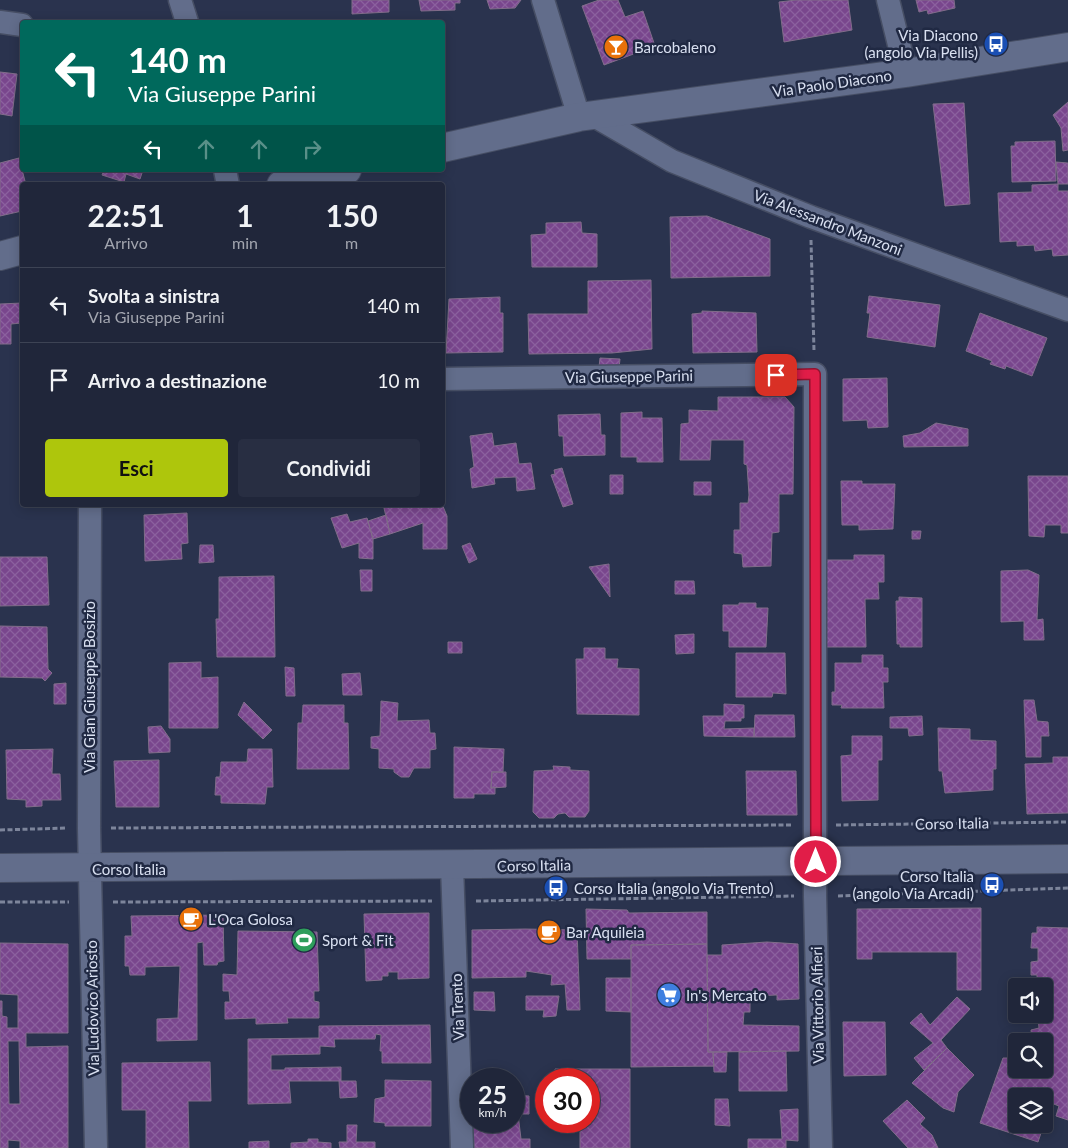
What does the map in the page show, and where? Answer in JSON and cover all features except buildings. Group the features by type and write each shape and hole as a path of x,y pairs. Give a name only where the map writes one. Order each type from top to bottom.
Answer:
{"main road":[{"name":"Via Paolo Diacono","path":"445,147 587,117 906,73 1068,47"},
{"path":"294,182 338,172"},
{"path":"0,256 20,251"},
{"name":"Corso Italia","path":"0,868 452,866 1068,859"}],"street":[{"path":"180,0 186,20"},
{"path":"543,0 587,117"},
{"path":"888,0 906,73"},
{"path":"0,22 20,25"},
{"name":"Via Alessandro Manzoni","path":"587,117 672,161 811,217 1068,310"},
{"name":"Via Giuseppe Parini","path":"445,378 815,374"},
{"name":"Via Vittorio Alfieri","path":"815,374 816,862 821,1148"},
{"name":"Via Gian Giuseppe Bosizio","path":"90,507 90,869"},
{"name":"Via Trento","path":"452,866 462,1148"},
{"name":"Via Ludovico Ariosto","path":"90,869 96,1148"}],"path":[{"path":"811,217 815,374"},
{"name":"Corso Italia","path":"836,825 1068,822"},
{"path":"102,828 793,824"},
{"path":"0,830 60,828"},
{"path":"831,896 1068,888"},
{"path":"474,901 792,896"},
{"path":"105,902 425,901"},
{"path":"0,902 63,902"}],"place":[{"name":"Via Diacono (angolo Via Pellis)","path":"996,44"},
{"name":"Barcobaleno","path":"616,47"},
{"name":"Corso Italia (angolo Via Arcadi)","path":"992,885"},
{"name":"Corso Italia (angolo Via Trento)","path":"556,888"},
{"name":"L'Oca Golosa","path":"191,919"},
{"name":"Bar Aquileia","path":"549,932"},
{"name":"Sport & Fit","path":"304,940"},
{"name":"In's Mercato","path":"669,995"}],"route":[{"path":"776,375 815,374 816,862"}]}
